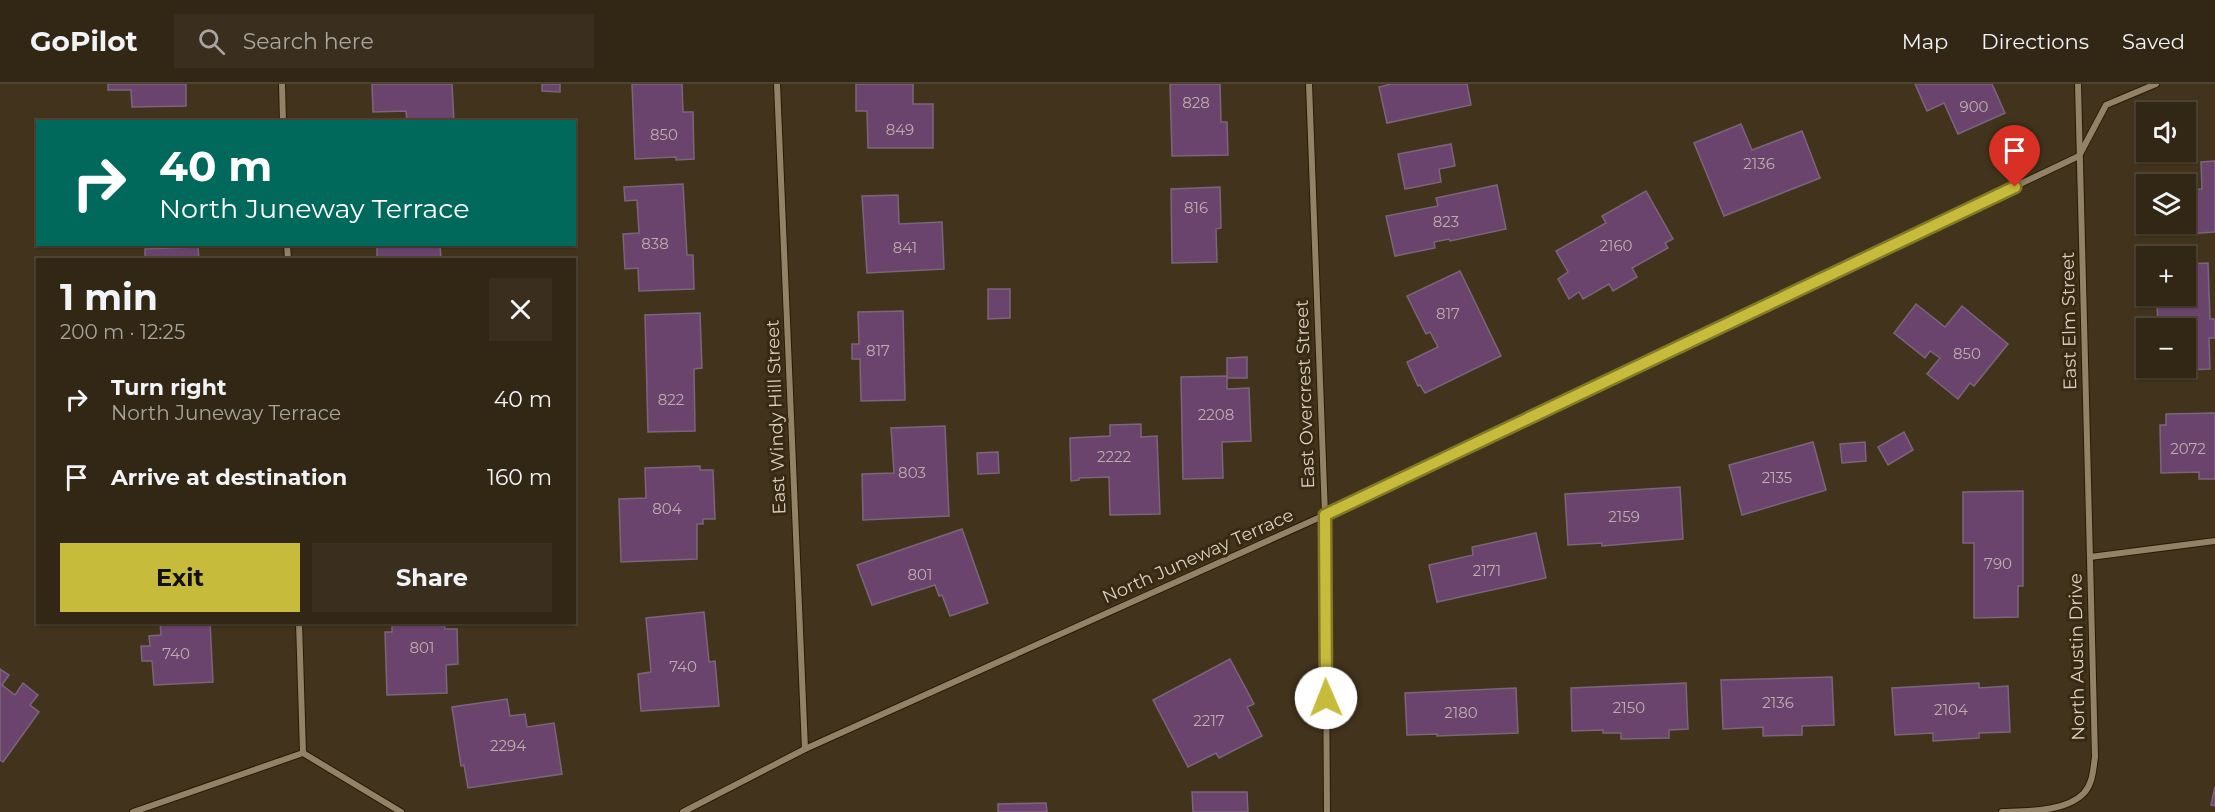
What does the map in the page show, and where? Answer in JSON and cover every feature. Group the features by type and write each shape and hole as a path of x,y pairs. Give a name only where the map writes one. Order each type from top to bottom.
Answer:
{"street":[{"path":"282,84 283,120"},
{"name":"East Windy Hill Street","path":"777,84 805,749"},
{"name":"East Overcrest Street","path":"1309,84 1325,515 1327,812"},
{"name":"East Elm Street","path":"2078,84 2090,557"},
{"path":"2079,156 2106,105 2156,84"},
{"name":"North Juneway Terrace","path":"683,812 805,749 1325,515 2079,156"},
{"name":"North Austin Drive","path":"2002,812 2048,810 2066,805 2084,794 2092,777 2095,757 2090,557 2215,541"},
{"path":"299,624 303,753"},
{"path":"133,812 303,753"},
{"path":"303,753 401,812"}],"building":[{"path":"108,84 186,84 186,106 132,107 131,90 108,90"},
{"path":"372,84 452,84 454,120 407,120 406,111 373,112"},
{"path":"542,84 560,84 560,92 542,91"},
{"path":"632,84 682,84 683,112 693,112 694,159 676,160 676,157 635,159"},
{"path":"856,84 913,84 913,104 933,104 933,148 868,148 867,111 856,111"},
{"path":"1170,84 1220,84 1221,122 1227,122 1228,155 1172,156"},
{"path":"1391,84 1467,84 1471,105 1387,123 1379,87"},
{"path":"1915,84 1992,84 2005,113 1958,134 1944,103 1927,111"},
{"path":"1741,124 1752,150 1802,131 1820,178 1724,216 1694,143"},
{"path":"1451,144 1455,166 1439,169 1441,182 1405,189 1398,154"},
{"path":"2215,161 2215,232 2196,233 2196,189 2202,189 2201,162"},
{"path":"683,184 687,255 693,255 694,289 639,291 638,268 625,269 623,234 639,233 637,200 625,201 624,187"},
{"path":"1497,185 1506,229 1450,241 1449,239 1434,242 1435,248 1395,256 1386,216 1438,206 1436,198"},
{"path":"1220,187 1221,228 1216,229 1217,262 1172,263 1171,189"},
{"path":"1646,191 1673,239 1665,243 1668,248 1632,268 1637,277 1613,291 1609,284 1583,299 1579,292 1569,299 1558,279 1568,272 1556,251 1606,223 1602,216"},
{"path":"898,195 899,224 942,222 944,269 867,273 862,196"},
{"path":"377,246 440,246 441,258 377,258"},
{"path":"198,247 199,258 145,258 145,249"},
{"path":"2208,263 2210,319 2215,319 2215,338 2209,338 2210,369 2196,370 2196,318 2158,318 2157,306 2196,306 2196,264"},
{"path":"1460,271 1501,356 1425,393 1420,385 1418,386 1407,362 1438,347 1430,332 1426,334 1407,296"},
{"path":"988,289 1010,289 1010,318 988,319"},
{"path":"1916,304 1945,327 1962,306 2008,344 1974,386 1970,383 1958,399 1927,374 1940,358 1930,351 1925,358 1894,333"},
{"path":"903,311 905,400 861,401 860,359 852,359 852,344 859,344 858,312"},
{"path":"700,313 702,368 694,369 695,431 648,432 645,315"},
{"path":"1247,357 1247,378 1227,378 1227,358"},
{"path":"1227,376 1227,389 1249,388 1251,441 1222,442 1223,478 1183,479 1181,377"},
{"path":"2215,413 2215,479 2199,479 2199,472 2161,473 2160,425 2166,425 2166,414"},
{"path":"1141,424 1141,437 1157,436 1160,514 1110,515 1109,477 1079,478 1079,480 1071,481 1070,438 1110,436 1110,425"},
{"path":"945,426 949,516 863,520 862,474 894,473 891,428"},
{"path":"1904,432 1913,450 1888,465 1878,447"},
{"path":"1813,442 1826,490 1742,515 1729,465"},
{"path":"1865,442 1866,461 1842,463 1840,444"},
{"path":"998,452 999,473 978,474 977,453"},
{"path":"700,466 700,470 713,470 715,519 703,519 703,524 697,524 697,559 621,562 619,499 646,498 645,468"},
{"path":"1680,487 1683,539 1602,546 1602,543 1568,545 1565,494"},
{"path":"2023,491 2023,586 2018,586 2018,617 1974,618 1974,543 1963,543 1963,492"},
{"path":"962,529 988,603 950,616 942,595 939,596 935,585 872,605 857,565"},
{"path":"1536,533 1546,578 1437,602 1429,565 1473,555 1472,547"},
{"path":"704,612 709,662 715,661 719,706 641,711 638,674 651,672 646,618"},
{"path":"160,624 210,624 213,682 154,685 152,661 142,661 141,646 150,646 149,636 161,635"},
{"path":"392,624 444,624 445,629 457,629 458,664 446,665 447,693 387,695 385,632 392,632"},
{"path":"1230,659 1254,704 1247,707 1262,736 1219,758 1216,753 1188,767 1153,700"},
{"path":"0,669 9,675 2,685 15,695 23,683 38,695 30,705 39,712 3,762 0,760"},
{"path":"1832,677 1834,725 1802,726 1802,735 1763,736 1763,727 1723,729 1721,680"},
{"path":"1686,683 1688,729 1669,730 1669,738 1621,739 1621,733 1603,733 1603,730 1572,731 1571,688"},
{"path":"1979,683 1979,688 2008,686 2010,732 1979,733 1979,738 1933,741 1933,733 1895,735 1892,688"},
{"path":"1516,688 1518,733 1407,735 1405,693"},
{"path":"507,699 510,716 525,714 527,727 554,723 562,774 468,788 464,765 461,766 452,707"},
{"path":"2215,787 2215,806 2211,805"},
{"path":"1192,792 1247,792 1248,812 1193,812"},
{"path":"1046,803 1047,812 998,812 998,804"}],"route":[{"path":"1326,698 1325,515 2015,187"}]}
